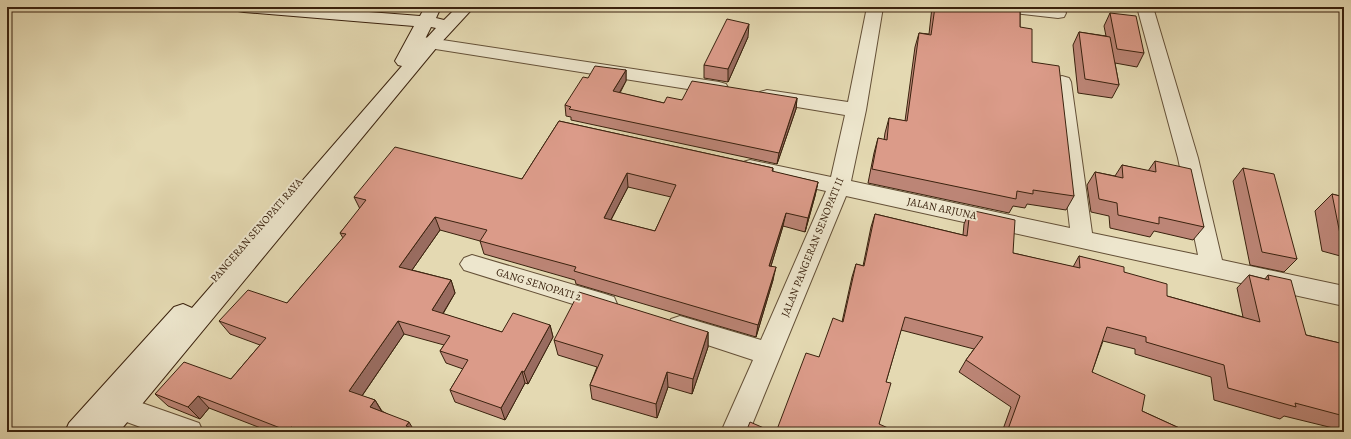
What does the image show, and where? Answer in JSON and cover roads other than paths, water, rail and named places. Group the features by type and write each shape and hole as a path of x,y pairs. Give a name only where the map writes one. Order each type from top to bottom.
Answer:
{"street":[{"path":"244,7 428,14 455,12"},
{"name":"JALAN PANGERAN SENOPATI II","path":"735,432 767,353 839,186 856,110 875,7"},
{"path":"1004,7 1058,13"},
{"path":"1145,7 1188,158 1212,266"},
{"name":"PANGERAN SENOPATI RAYA","path":"79,432 401,66 455,12"},
{"name":"PANGERAN SENOPATI RAYA","path":"102,432 424,42 428,14"},
{"path":"424,42 856,110"},
{"path":"1062,82 1082,238"},
{"name":"JALAN ARJUNA","path":"732,163 1212,266 1344,296"},
{"name":"GANG SENOPATI 2","path":"472,264 624,309"},
{"path":"661,321 767,353"},
{"path":"122,408 188,432"}]}
